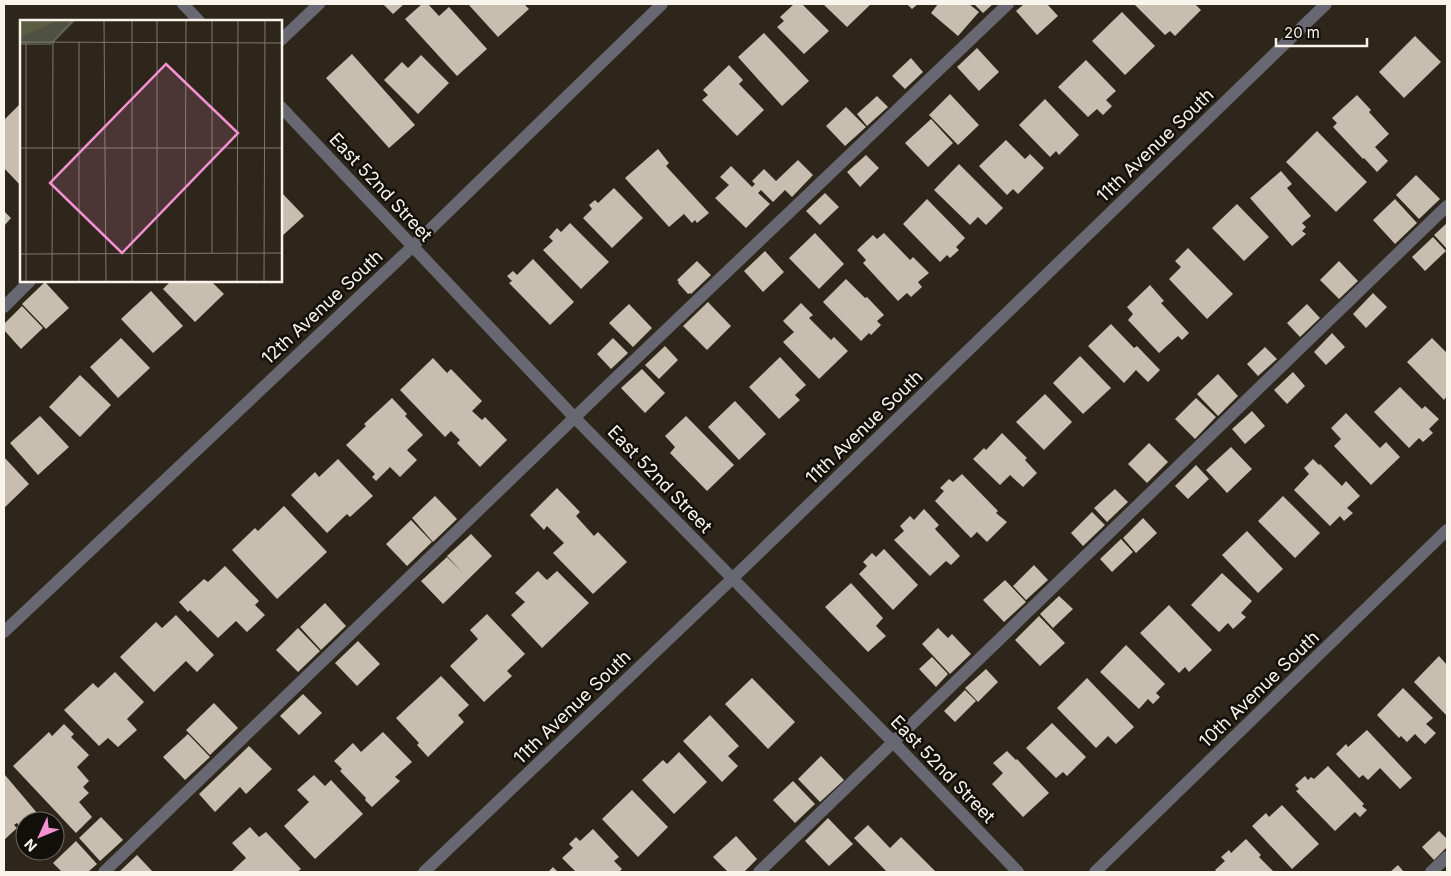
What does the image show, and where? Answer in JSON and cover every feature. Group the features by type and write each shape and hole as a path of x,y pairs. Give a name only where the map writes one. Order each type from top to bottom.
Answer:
{"street":[{"path":"182,4 198,20"},
{"path":"282,39 319,4"},
{"name":"12th Avenue South","path":"4,632 412,246 662,4"},
{"path":"104,872 1008,4"},
{"name":"11th Avenue South","path":"424,872 733,578 1326,4"},
{"name":"East 52nd Street","path":"282,108 575,418 894,742 1018,872"},
{"path":"759,872 1447,206"},
{"path":"4,307 29,282"},
{"name":"10th Avenue South","path":"1095,872 1447,530"},
{"path":"1431,872 1447,857"}],"building":[{"path":"383,4 404,4 393,14"},
{"path":"422,4 428,4 439,16 449,7 487,49 457,76 405,19"},
{"path":"468,4 524,4 529,9 498,37"},
{"path":"794,4 802,4 829,31 804,54 777,27 784,21 780,17"},
{"path":"823,4 871,4 847,27"},
{"path":"907,4 918,4 912,9"},
{"path":"938,4 969,4 979,12 958,36 931,13"},
{"path":"974,4 993,4 983,13"},
{"path":"1024,4 1047,4 1058,16 1037,35 1016,11"},
{"path":"1134,4 1195,4 1201,10 1175,36 1170,31 1165,35"},
{"path":"1122,12 1155,46 1125,75 1092,41"},
{"path":"764,33 809,81 782,106 738,57"},
{"path":"1415,36 1441,62 1404,98 1379,72"},
{"path":"977,48 999,72 979,91 957,67"},
{"path":"352,54 415,125 389,148 326,78"},
{"path":"421,55 449,83 418,114 384,80 402,62 408,68"},
{"path":"911,58 923,72 905,89 892,76"},
{"path":"1086,60 1116,91 1106,100 1112,106 1103,115 1097,109 1088,117 1058,87"},
{"path":"729,65 743,80 739,84 764,110 737,136 702,100 708,95 703,90"},
{"path":"950,94 979,125 958,145 929,115"},
{"path":"1357,95 1371,110 1369,112 1389,134 1375,147 1388,161 1377,172 1333,127 1337,123 1332,118"},
{"path":"877,96 888,107 867,126 857,114"},
{"path":"1045,99 1079,135 1059,155 1056,151 1050,157 1019,125"},
{"path":"20,104 20,185 4,168 4,120"},
{"path":"846,107 866,127 845,146 826,126"},
{"path":"931,119 953,143 928,167 905,143"},
{"path":"1317,131 1367,182 1336,212 1286,162"},
{"path":"1006,140 1025,159 1030,154 1044,168 1018,194 1013,189 1007,195 979,166"},
{"path":"658,149 669,163 666,166 709,213 697,223 695,220 692,223 684,214 669,227 625,178"},
{"path":"866,155 879,168 860,187 847,172"},
{"path":"798,160 813,175 792,197 785,190 773,202 761,190 758,193 770,204 746,228 715,198 729,185 720,177 731,166 752,187 755,184 752,181 764,169 776,181"},
{"path":"959,164 1003,208 986,225 978,217 970,225 934,190"},
{"path":"1281,171 1292,184 1287,188 1311,216 1302,223 1306,227 1302,231 1306,234 1292,246 1250,198"},
{"path":"1416,175 1440,199 1419,219 1396,195"},
{"path":"614,188 643,218 612,248 583,218 592,209 589,205 595,200 598,203"},
{"path":"282,193 304,216 282,236"},
{"path":"825,193 839,207 820,225 806,211"},
{"path":"927,199 965,238 956,247 959,250 950,258 947,255 940,262 903,224"},
{"path":"1395,199 1417,223 1395,244 1373,220"},
{"path":"1237,204 1269,237 1244,261 1212,228"},
{"path":"4,211 11,218 4,226"},
{"path":"570,223 609,262 581,289 543,250 553,241 549,237 557,228 561,232"},
{"path":"1447,223 1447,249 1434,235"},
{"path":"815,233 844,264 819,289 789,258"},
{"path":"884,233 910,260 913,257 929,273 918,282 922,287 911,297 907,293 898,301 863,263 866,260 857,250 873,235 877,239"},
{"path":"1433,237 1446,251 1425,271 1412,257"},
{"path":"1188,248 1233,294 1207,319 1169,279 1181,267 1175,261"},
{"path":"765,251 784,272 763,292 744,271"},
{"path":"533,259 574,302 550,325 509,283 512,281 507,276 513,271 517,275"},
{"path":"697,261 711,275 691,294 688,294 677,280"},
{"path":"1339,261 1358,281 1339,299 1320,280"},
{"path":"846,279 884,315 877,321 881,325 871,335 869,333 861,341 823,302"},
{"path":"45,282 69,308 46,329 22,304"},
{"path":"170,282 212,282 224,294 195,322 163,289"},
{"path":"1150,285 1164,301 1161,303 1189,333 1182,340 1178,336 1159,353 1128,320 1133,314 1127,307"},
{"path":"151,291 183,326 153,353 121,319"},
{"path":"1373,293 1387,307 1366,328 1353,314"},
{"path":"708,302 731,326 707,350 683,326"},
{"path":"801,303 813,315 809,318 831,340 834,337 848,351 819,379 783,342 794,332 783,321"},
{"path":"629,304 652,328 633,347 609,323"},
{"path":"1307,304 1320,318 1300,337 1287,323"},
{"path":"22,306 43,328 21,349 4,330 4,324"},
{"path":"1111,324 1134,348 1137,346 1160,370 1148,382 1136,370 1124,383 1088,346"},
{"path":"1332,333 1345,347 1326,365 1314,352"},
{"path":"121,338 150,368 118,398 90,367"},
{"path":"613,338 628,353 611,369 597,354"},
{"path":"1432,338 1447,353 1447,396 1444,400 1407,362"},
{"path":"665,346 678,360 659,379 645,365"},
{"path":"1265,347 1277,359 1258,376 1247,364"},
{"path":"1080,356 1111,388 1083,414 1053,383"},
{"path":"780,357 806,385 795,395 800,400 779,419 749,387"},
{"path":"433,358 447,373 451,369 482,401 472,411 482,420 485,417 507,440 480,467 457,443 460,440 451,431 445,437 400,390"},
{"path":"642,369 665,393 645,413 621,388"},
{"path":"1293,372 1305,386 1287,404 1274,390"},
{"path":"1218,374 1238,396 1218,416 1197,394"},
{"path":"80,375 111,405 80,437 49,407"},
{"path":"1400,387 1422,409 1425,406 1439,419 1429,429 1433,433 1423,442 1419,438 1409,448 1374,412"},
{"path":"1045,394 1072,422 1044,450 1016,422"},
{"path":"392,398 407,414 405,416 423,435 407,450 417,460 400,477 390,467 376,481 372,477 375,474 346,445 366,426 364,424"},
{"path":"1196,398 1216,417 1195,439 1175,419"},
{"path":"735,401 766,434 739,460 708,427"},
{"path":"1252,411 1265,426 1245,444 1232,429"},
{"path":"1346,413 1380,448 1386,442 1400,457 1371,485 1334,446 1341,439 1331,428"},
{"path":"40,416 69,447 38,475 10,443"},
{"path":"686,416 734,465 707,491 670,453 675,447 665,436"},
{"path":"1002,433 1027,458 1025,460 1037,473 1023,487 1010,475 1000,485 973,459 984,448 986,450"},
{"path":"1149,443 1168,462 1147,483 1128,464"},
{"path":"1231,447 1252,469 1227,493 1206,470"},
{"path":"4,457 29,484 4,508"},
{"path":"338,459 373,496 350,517 347,514 327,533 291,495 315,472 319,477"},
{"path":"1313,459 1342,486 1346,481 1360,496 1347,508 1353,513 1344,521 1340,516 1330,526 1294,490 1309,474 1304,468"},
{"path":"1196,465 1209,479 1188,499 1175,486"},
{"path":"962,474 998,511 996,513 1007,522 987,542 977,532 971,538 935,501 944,491 940,488 949,479 953,482"},
{"path":"557,488 580,512 576,516 594,536 598,532 627,562 593,594 553,553 564,543 547,526 544,530 530,515"},
{"path":"1115,489 1128,502 1107,522 1094,508"},
{"path":"435,496 457,519 433,542 412,518"},
{"path":"1283,496 1320,533 1295,558 1258,521"},
{"path":"284,506 327,552 277,599 232,550 255,528 258,531"},
{"path":"924,509 939,525 935,529 960,556 951,565 946,561 930,576 894,540 904,531 900,526 910,516 914,520"},
{"path":"1092,512 1105,525 1083,546 1071,533"},
{"path":"1143,518 1157,533 1136,553 1123,538"},
{"path":"411,520 432,542 407,566 386,544"},
{"path":"1247,531 1283,569 1258,593 1222,555"},
{"path":"471,534 492,556 443,604 421,581 447,557 462,572 447,556"},
{"path":"1121,539 1133,552 1112,572 1100,559"},
{"path":"884,549 918,585 893,610 859,574 867,566 863,562 872,553 876,557"},
{"path":"1034,565 1048,580 1026,600 1013,586"},
{"path":"225,566 259,601 255,605 265,615 247,632 236,621 218,638 190,610 188,612 179,602 204,579 208,582"},
{"path":"538,571 547,580 557,571 589,603 542,648 511,615 525,602 515,593"},
{"path":"1222,573 1252,601 1241,613 1246,617 1233,629 1228,623 1219,632 1191,605"},
{"path":"1005,580 1026,602 1004,622 983,600"},
{"path":"851,583 883,618 876,626 886,636 868,652 825,607"},
{"path":"1059,596 1073,609 1053,628 1040,614"},
{"path":"325,603 346,626 321,650 300,627"},
{"path":"1169,605 1212,650 1189,672 1185,667 1179,673 1140,633"},
{"path":"487,614 525,654 507,671 512,676 484,702 450,666 478,639 470,630"},
{"path":"176,615 214,655 197,672 186,661 154,692 120,657 156,622 162,628"},
{"path":"1039,616 1065,643 1040,666 1015,640"},
{"path":"298,628 320,651 298,672 276,650"},
{"path":"938,628 948,638 952,634 971,654 950,674 922,644"},
{"path":"358,641 380,664 357,686 335,663"},
{"path":"1126,645 1165,684 1156,693 1160,697 1153,704 1148,699 1139,709 1100,672"},
{"path":"1439,656 1447,665 1447,716 1414,682"},
{"path":"932,657 948,674 936,687 919,669"},
{"path":"986,669 998,682 978,702 965,688"},
{"path":"115,672 144,702 127,719 137,730 118,747 108,738 99,746 64,710 93,683 98,688"},
{"path":"441,676 469,705 458,715 464,722 428,757 417,745 419,743 396,718"},
{"path":"752,678 795,722 768,749 725,704"},
{"path":"1087,678 1134,727 1116,744 1108,736 1096,748 1057,708"},
{"path":"1403,688 1433,718 1426,724 1436,733 1425,744 1415,734 1407,742 1401,736 1399,738 1377,715"},
{"path":"965,690 976,701 955,722 944,711"},
{"path":"303,694 322,713 299,735 280,716"},
{"path":"214,703 238,728 210,755 186,730"},
{"path":"710,715 739,746 728,756 738,766 722,782 683,741"},
{"path":"1052,723 1086,757 1067,776 1063,772 1056,778 1026,748"},
{"path":"64,724 74,734 71,737 89,755 77,767 89,781 83,787 89,793 79,802 92,817 76,833 65,821 65,811 55,811 13,766 49,732 52,736"},
{"path":"1367,730 1412,778 1400,789 1380,768 1368,780 1363,775 1359,778 1336,754 1346,744 1348,747"},
{"path":"383,732 412,762 395,777 400,781 372,807 340,771 342,769 334,761 353,743 361,752"},
{"path":"188,734 210,757 185,780 163,757"},
{"path":"249,746 272,769 246,794 240,787 215,812 199,794"},
{"path":"1007,751 1049,793 1023,817 992,784 1003,773 993,763"},
{"path":"679,752 707,782 674,814 642,780 663,760 667,764"},
{"path":"821,756 844,780 820,802 798,779"},
{"path":"1328,766 1364,804 1362,806 1367,810 1360,817 1355,812 1335,831 1296,791 1299,789 1295,785 1305,776 1308,780 1311,777 1314,779"},
{"path":"314,775 325,786 331,780 363,814 315,859 284,826 309,802 297,790"},
{"path":"4,776 35,811 15,811 15,830 4,840"},
{"path":"793,781 815,804 795,823 773,800"},
{"path":"632,790 668,827 638,857 602,819"},
{"path":"1282,805 1319,844 1292,869 1252,826 1266,813 1269,817"},
{"path":"101,817 123,840 100,861 79,838"},
{"path":"828,818 853,844 829,866 805,841"},
{"path":"868,825 890,848 901,837 936,872 887,872 854,838"},
{"path":"250,827 259,837 266,832 301,869 297,872 231,872 246,858 232,843"},
{"path":"593,829 619,857 614,861 622,869 619,872 576,872 562,858 573,848 569,844 576,837 580,841"},
{"path":"1439,831 1447,839 1447,847 1434,860 1422,847"},
{"path":"736,836 757,859 744,872 728,872 713,857"},
{"path":"1246,839 1261,855 1259,857 1274,872 1217,872 1215,870 1225,861 1221,857 1229,850 1231,853"},
{"path":"76,841 97,864 88,872 62,872 53,863 55,861 65,861 65,852"},
{"path":"137,855 153,872 119,872"},
{"path":"1398,865 1404,872 1390,872"},
{"path":"553,867 558,872 548,872"}]}
